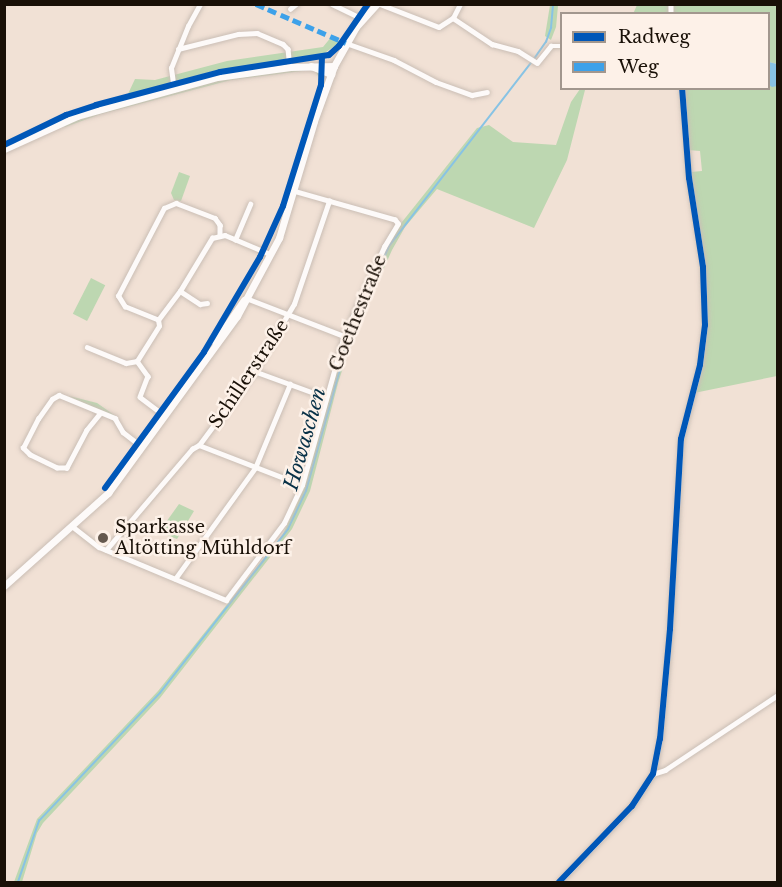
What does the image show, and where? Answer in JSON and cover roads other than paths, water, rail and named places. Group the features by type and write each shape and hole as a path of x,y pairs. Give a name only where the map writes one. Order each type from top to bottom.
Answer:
{"main road":[{"path":"4,586 108,494 237,316 270,254 272,241 282,223 334,66 363,18 379,4"},
{"path":"311,66 331,74"},
{"path":"4,149 77,116 228,75 290,67 334,66"}],"street":[{"path":"174,90 170,73 178,49 200,4"},
{"path":"290,9 296,4"},
{"path":"332,4 363,18"},
{"path":"379,4 433,26 444,26 453,18 460,4"},
{"path":"453,18 492,44 528,57 537,63 551,46 560,46"},
{"path":"178,49 238,34 257,33 284,44 288,49 290,67"},
{"path":"346,43 394,60 436,82 472,95 487,92"},
{"path":"559,882 620,821 653,774 663,715 681,440 700,365 705,325 704,267 689,178 682,90"},
{"path":"293,191 329,201"},
{"name":"Goethestraße","path":"175,579 226,600 280,529 296,501 344,336 384,247 398,224 395,220 329,201"},
{"name":"Schillerstraße","path":"106,550 192,449 200,446 254,371 289,316 329,201"},
{"path":"158,320 122,305 118,293 164,208 172,203 215,218 220,225 220,234"},
{"path":"235,240 250,204"},
{"path":"87,347 126,363 137,361 159,326 158,320 180,291 212,238 220,234 270,254"},
{"path":"121,273 127,276"},
{"path":"180,291 200,304 207,303"},
{"path":"246,298 344,336"},
{"path":"137,361 148,376 140,397 166,416"},
{"path":"254,371 325,397"},
{"path":"72,526 106,550 175,579 255,468 290,384"},
{"path":"100,414 87,430 67,468 57,468 30,455 22,448 38,419 55,396 62,396 117,420 123,432 142,447"},
{"path":"200,446 302,485"},
{"path":"653,774 665,770 777,695"}],"water":[{"path":"770,62 777,64 777,86 770,86"}],"waterway":[{"name":"Howaschen","path":"534,59 546,42 551,28 553,4"},
{"name":"Howaschen","path":"18,882 39,821 160,693 288,529 306,491 349,337 389,246 531,63"}],"place":[{"name":"Sparkasse Altötting Mühldorf","path":"103,538"}]}
